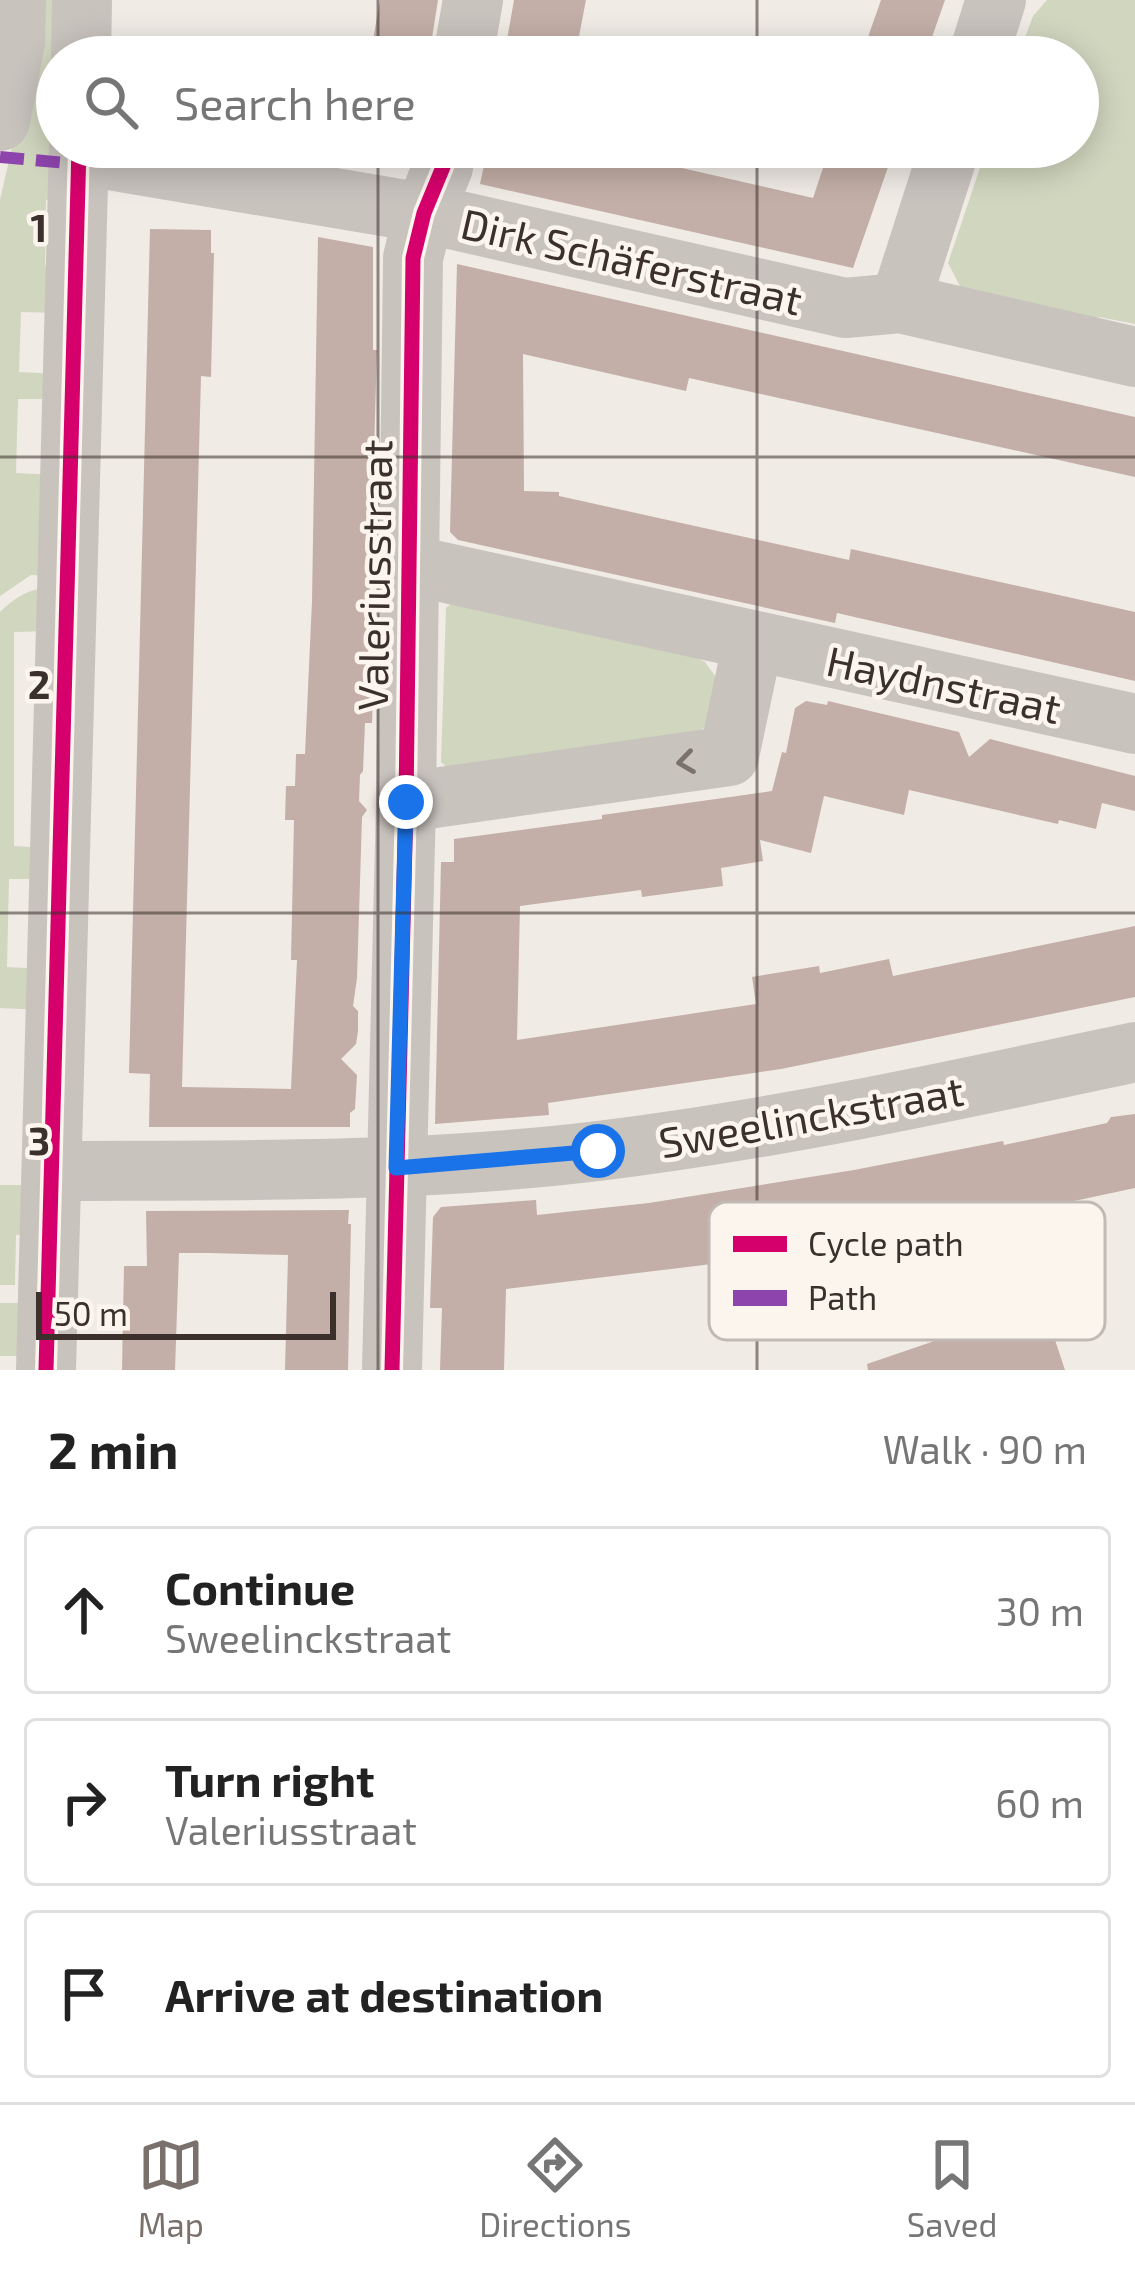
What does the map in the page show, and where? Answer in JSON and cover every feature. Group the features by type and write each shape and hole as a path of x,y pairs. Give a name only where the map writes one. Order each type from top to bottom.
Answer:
{"street":[{"path":"0,121 15,41 16,0"},
{"path":"81,36 82,0"},
{"path":"467,36 473,0"},
{"path":"985,36 997,0"},
{"path":"46,1370 79,168"},
{"name":"Dirk Schäferstraat","path":"174,168 424,213 845,308 900,304 1135,357"},
{"name":"Valeriusstraat","path":"392,1370 413,258 442,168"},
{"path":"900,304 943,168"},
{"name":"Haydnstraat","path":"410,565 1135,724"},
{"path":"406,802 729,755 754,642"},
{"name":"Sweelinckstraat","path":"53,1171 396,1168 598,1151 861,1111 1135,1052"}],"green space":[{"path":"35,0 56,0 55,36 36,36 36,168 60,168 64,200 46,200 45,265 60,313 21,312 19,372 59,374 58,399 18,399 16,473 56,475 53,576 31,575 0,596 0,200 35,46"},
{"path":"1047,0 1135,0 1135,324 962,290 948,263 980,168 1099,168 1099,36 1026,36 1033,16"},
{"path":"54,587 52,631 14,632 14,846 44,848 45,879 9,879 7,967 43,969 42,1010 0,1008 0,612 24,594"},
{"path":"454,601 694,656 718,680 708,725 697,733 450,770 441,762 446,608"},
{"path":"0,1185 37,1185 36,1233 16,1235 15,1285 0,1285"},
{"path":"0,1303 35,1303 33,1356 0,1356"}],"building":[{"path":"380,0 438,0 432,36 374,36"},
{"path":"514,0 586,0 579,36 508,36"},
{"path":"881,0 945,0 932,36 868,36"},
{"path":"483,168 682,168 813,198 823,168 888,168 853,268 480,184"},
{"path":"150,229 211,230 214,253 211,377 201,376 182,1087 291,1089 297,960 291,960 294,820 285,820 286,786 295,786 296,754 305,754 318,237 373,247 373,350 377,350 368,656 373,656 373,698 372,723 365,723 360,775 359,801 367,810 362,817 353,1006 358,1011 358,1031 356,1044 341,1059 357,1075 350,1127 149,1127 150,1074 129,1073"},
{"path":"457,264 1135,417 1135,477 689,378 686,391 523,354 524,491 559,492 559,496 849,560 851,549 1135,612 1135,681 837,613 835,623 458,540 450,532"},
{"path":"806,701 827,705 828,701 959,732 969,757 990,739 1135,776 1135,811 1102,803 1096,829 909,790 904,815 824,796 811,853 760,840 763,861 721,868 723,886 642,897 641,890 520,906 517,1040 756,1004 752,977 819,966 820,973 889,959 893,976 1135,926 1135,997 781,1069 548,1103 549,1115 435,1124 441,862 454,862 454,839 772,791 795,708"},
{"path":"1135,1114 1135,1188 1069,1202 709,1202 709,1264 506,1289 504,1370 440,1370 442,1308 430,1308 433,1217 441,1207 536,1200 537,1215 649,1203 1003,1141 1004,1145 1107,1123 1111,1117"},
{"path":"349,1210 348,1370 285,1370 288,1255 179,1253 175,1370 122,1370 124,1266 147,1266 146,1211"},
{"path":"937,1340 1055,1340 1065,1370 868,1370 867,1364"}],"marked path":[{"path":"0,157 36,160"}],"cycle path":[{"path":"46,1370 78,168"},
{"path":"392,1370 413,258 424,213 443,168"}],"route":[{"path":"406,802 396,1168 598,1151"}]}
